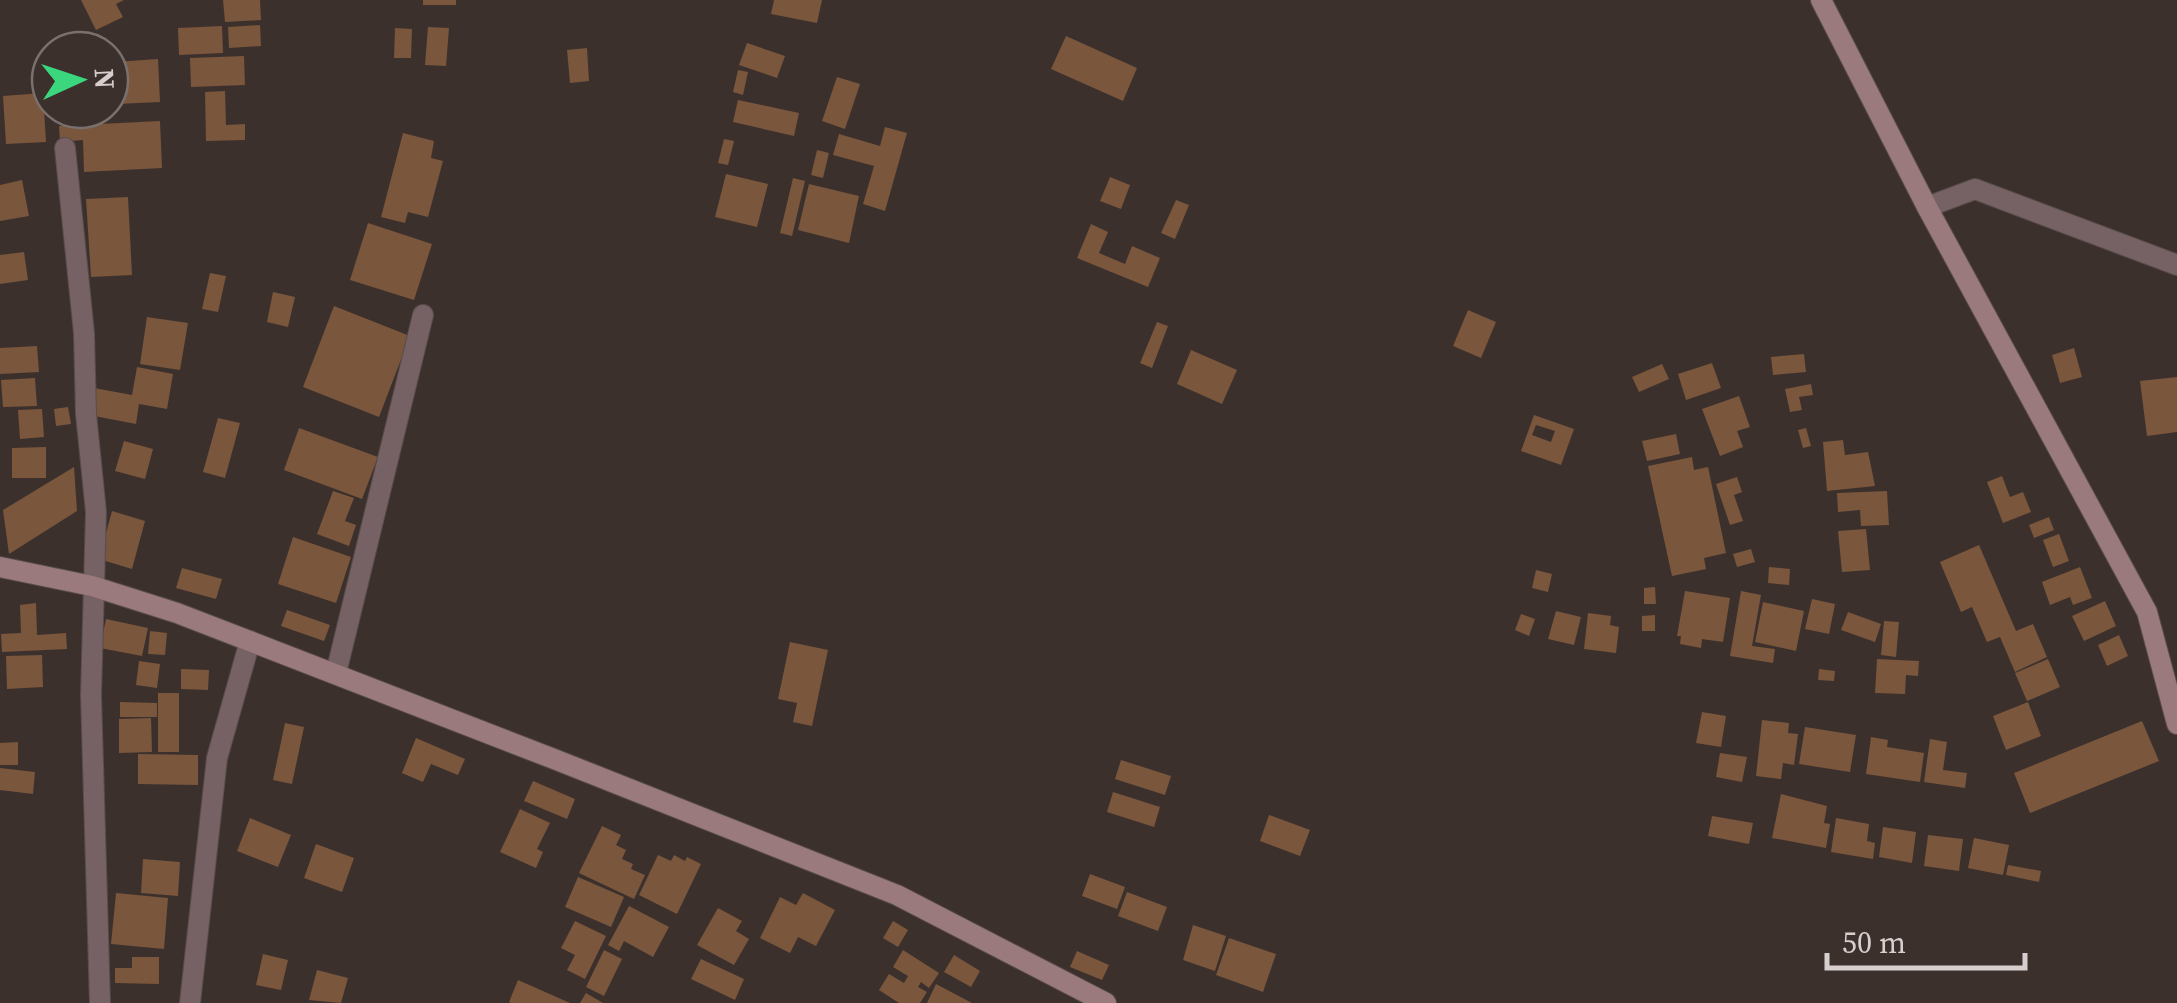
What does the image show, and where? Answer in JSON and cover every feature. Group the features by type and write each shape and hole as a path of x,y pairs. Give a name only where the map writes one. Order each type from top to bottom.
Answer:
{"street":[{"path":"1820,0 1927,207 2147,612 2177,724"},
{"path":"64,148 84,332 86,414 96,512 90,695 100,1003"},
{"path":"1927,207 1976,189 2177,265"},
{"path":"336,673 422,315"},
{"path":"0,567 92,586 336,673 898,895 1106,1003"},
{"path":"190,1003 217,758 250,640"}],"building":[{"path":"81,0 124,0 116,4 123,17 96,30"},
{"path":"223,0 260,0 261,20 225,22"},
{"path":"423,0 456,0 456,5 423,5"},
{"path":"774,0 822,0 817,23 771,14"},
{"path":"260,25 261,46 229,48 228,27"},
{"path":"222,26 223,53 179,55 178,28"},
{"path":"428,27 449,28 446,66 425,65"},
{"path":"395,28 412,29 411,58 394,58"},
{"path":"1066,36 1137,68 1123,101 1051,69"},
{"path":"747,43 785,56 777,78 739,65"},
{"path":"587,48 589,81 570,83 567,50"},
{"path":"244,56 245,85 191,87 190,58"},
{"path":"158,59 160,102 130,103 130,61"},
{"path":"738,70 748,72 743,95 733,92"},
{"path":"837,77 860,84 845,129 822,121"},
{"path":"225,91 226,125 245,124 245,140 206,141 205,92"},
{"path":"30,94 30,130 45,130 46,142 6,144 3,96"},
{"path":"738,100 799,113 794,136 733,122"},
{"path":"160,121 162,168 84,172 83,140 60,142 59,130 130,130 130,122"},
{"path":"885,127 907,133 885,211 863,204 874,166 833,155 839,134 880,146"},
{"path":"403,133 434,141 431,158 443,161 428,217 408,212 405,223 381,217"},
{"path":"724,139 734,141 728,165 718,163"},
{"path":"817,150 829,153 823,178 811,175"},
{"path":"726,174 768,184 757,227 715,217"},
{"path":"1110,177 1130,185 1121,209 1100,201"},
{"path":"793,178 805,181 792,236 780,233"},
{"path":"22,180 29,216 0,221 0,185"},
{"path":"809,184 859,196 849,243 798,230"},
{"path":"128,197 132,275 91,277 86,199"},
{"path":"1176,200 1189,205 1175,239 1161,233"},
{"path":"368,223 432,244 414,300 350,280"},
{"path":"1091,224 1108,232 1099,253 1125,264 1132,246 1160,258 1148,287 1077,258"},
{"path":"24,252 28,280 0,284 0,255"},
{"path":"210,273 226,276 218,312 202,309"},
{"path":"273,292 295,297 288,327 267,322"},
{"path":"334,306 410,336 379,417 303,387"},
{"path":"1468,310 1496,322 1481,358 1453,346"},
{"path":"147,317 188,323 180,370 140,364"},
{"path":"1157,322 1168,326 1152,368 1140,363"},
{"path":"37,346 39,372 0,374 0,348"},
{"path":"2074,348 2082,377 2060,383 2052,355"},
{"path":"1191,350 1237,370 1222,404 1177,384"},
{"path":"1804,354 1806,372 1773,375 1771,357"},
{"path":"1712,363 1721,388 1686,400 1678,374"},
{"path":"1662,364 1669,379 1639,392 1632,377"},
{"path":"137,367 173,374 167,409 139,404 136,424 89,415 94,388 132,395"},
{"path":"2177,377 2177,432 2147,436 2140,381"},
{"path":"35,378 37,406 3,407 1,380"},
{"path":"1811,384 1813,395 1799,397 1802,410 1790,412 1785,389"},
{"path":"1739,396 1750,427 1737,431 1743,447 1720,456 1702,409"},
{"path":"68,407 71,424 56,426 54,409"},
{"path":"42,409 44,437 20,439 18,410"},
{"path":"1534,415 1574,429 1561,465 1521,451","holes":["1536,425 1555,431 1551,442 1532,435"]},
{"path":"218,418 240,423 225,478 203,472"},
{"path":"299,428 378,457 362,499 284,470"},
{"path":"1806,428 1811,446 1803,448 1798,430"},
{"path":"1676,434 1680,454 1647,461 1642,441"},
{"path":"1843,440 1845,455 1868,452 1875,486 1827,491 1823,442"},
{"path":"124,441 153,449 145,479 115,471"},
{"path":"46,447 46,478 12,478 12,448"},
{"path":"1692,457 1694,470 1708,467 1726,553 1704,558 1706,569 1672,576 1648,466"},
{"path":"74,467 77,511 9,554 3,510"},
{"path":"2002,476 2010,497 2023,492 2031,512 2003,523 1987,482"},
{"path":"1737,477 1742,492 1734,495 1743,521 1730,525 1716,484"},
{"path":"333,491 354,498 345,521 356,525 349,546 317,534"},
{"path":"1887,491 1889,525 1861,526 1860,510 1838,512 1837,493"},
{"path":"112,511 145,521 132,569 99,559"},
{"path":"2049,517 2054,530 2034,538 2029,525"},
{"path":"1866,529 1870,570 1842,572 1838,531"},
{"path":"2059,534 2069,561 2053,567 2043,540"},
{"path":"293,537 351,557 336,603 278,584"},
{"path":"1979,545 2016,631 2033,624 2047,657 2015,672 2000,637 1987,642 1972,607 1961,612 1940,562"},
{"path":"1751,549 1755,562 1737,567 1733,554"},
{"path":"1769,567 1790,569 1789,585 1768,583"},
{"path":"2080,567 2092,598 2073,605 2070,597 2050,605 2042,582"},
{"path":"182,568 222,579 216,599 176,588"},
{"path":"1536,570 1552,574 1548,592 1532,588"},
{"path":"1655,587 1656,604 1644,604 1644,588"},
{"path":"1685,591 1730,598 1723,642 1702,639 1701,648 1680,644 1681,636 1677,636"},
{"path":"1741,591 1761,595 1752,646 1775,649 1773,663 1730,656"},
{"path":"1812,599 1835,604 1829,634 1805,629"},
{"path":"2105,601 2116,626 2084,641 2072,616"},
{"path":"1763,602 1804,611 1796,651 1755,642"},
{"path":"36,603 37,635 66,633 67,649 2,652 1,634 21,633 20,605"},
{"path":"287,610 330,625 324,641 281,626"},
{"path":"1556,611 1581,617 1574,645 1548,639"},
{"path":"1848,612 1881,624 1875,642 1841,630"},
{"path":"1588,613 1611,616 1610,625 1619,627 1616,653 1584,649"},
{"path":"1521,614 1535,619 1529,636 1515,630"},
{"path":"1655,615 1655,631 1642,631 1642,616"},
{"path":"106,619 148,628 142,656 100,648"},
{"path":"1884,621 1899,622 1896,657 1881,655"},
{"path":"150,631 167,633 165,655 148,654"},
{"path":"2119,635 2128,656 2107,666 2098,645"},
{"path":"790,642 828,650 812,726 793,722 797,703 778,699"},
{"path":"42,655 43,687 7,689 6,656"},
{"path":"1877,659 1919,661 1918,676 1906,675 1905,694 1875,693"},
{"path":"2048,659 2060,687 2027,701 2015,673"},
{"path":"139,661 160,664 157,688 136,685"},
{"path":"181,669 209,670 208,690 181,689"},
{"path":"1819,669 1835,671 1834,681 1818,680"},
{"path":"158,693 179,693 179,752 158,752"},
{"path":"120,702 157,703 157,717 120,717"},
{"path":"2028,702 2041,736 2006,750 1993,716"},
{"path":"1702,712 1726,716 1721,747 1696,743"},
{"path":"151,718 152,752 119,753 119,719"},
{"path":"1762,720 1789,723 1788,733 1798,734 1794,765 1783,763 1781,779 1756,776"},
{"path":"2142,721 2159,761 2030,813 2014,773"},
{"path":"285,723 304,727 292,784 273,780"},
{"path":"1805,727 1856,735 1850,772 1799,764"},
{"path":"1871,737 1888,740 1887,747 1924,753 1920,782 1866,774"},
{"path":"416,738 465,759 458,775 431,764 423,782 402,773"},
{"path":"1930,739 1947,742 1943,770 1967,773 1965,788 1924,782"},
{"path":"18,742 18,765 0,765 0,743"},
{"path":"1720,753 1747,757 1742,782 1716,777"},
{"path":"138,754 198,755 198,785 138,784"},
{"path":"1121,760 1171,776 1165,795 1115,779"},
{"path":"0,768 35,772 33,794 0,790"},
{"path":"533,781 575,799 567,819 524,801"},
{"path":"1113,792 1160,807 1154,827 1107,812"},
{"path":"1781,794 1827,806 1824,823 1830,824 1826,848 1772,838"},
{"path":"520,809 550,823 537,849 543,852 536,868 500,852"},
{"path":"1269,815 1310,830 1300,856 1260,841"},
{"path":"1712,816 1753,823 1749,844 1708,836"},
{"path":"250,818 291,835 278,867 237,851"},
{"path":"1836,818 1869,824 1867,841 1875,843 1873,859 1831,852"},
{"path":"602,826 621,835 616,845 626,850 622,859 633,864 631,869 645,875 634,899 579,873"},
{"path":"1883,827 1916,832 1912,863 1879,857"},
{"path":"1928,835 1963,839 1959,871 1924,866"},
{"path":"1974,838 2009,845 2003,875 1968,868"},
{"path":"316,844 354,858 342,892 304,878"},
{"path":"658,855 671,861 674,855 685,861 687,857 701,864 677,914 639,895"},
{"path":"143,859 180,862 178,896 141,893"},
{"path":"2008,865 2041,871 2039,882 2006,875"},
{"path":"1090,874 1125,887 1117,909 1082,896"},
{"path":"578,877 624,897 611,927 565,907"},
{"path":"1127,892 1167,907 1158,931 1118,916"},
{"path":"116,893 168,898 164,949 111,944"},
{"path":"803,893 835,910 816,946 798,937 790,953 760,938 780,897 796,905"},
{"path":"629,906 669,927 653,957 624,941 619,951 608,945"},
{"path":"718,908 742,921 736,931 749,939 734,965 697,945"},
{"path":"575,921 606,936 585,979 567,970 575,955 561,948"},
{"path":"893,921 908,930 898,947 883,938"},
{"path":"1193,925 1226,936 1215,971 1183,960"},
{"path":"1229,938 1276,954 1263,992 1216,975"},
{"path":"604,950 622,959 604,996 586,987"},
{"path":"903,950 939,973 929,988 921,982 918,987 927,992 920,1003 899,1003 879,990 889,974 904,983 908,976 893,967"},
{"path":"1077,951 1109,965 1102,980 1070,967"},
{"path":"263,954 288,960 281,990 256,985"},
{"path":"954,955 980,971 971,987 944,972"},
{"path":"132,957 159,957 159,984 115,983 115,968 132,968"},
{"path":"701,959 744,979 735,1000 691,979"},
{"path":"317,970 348,978 341,1003 309,1000"},
{"path":"518,980 570,1003 511,1003"},
{"path":"936,984 972,1003 927,1003"},
{"path":"586,993 603,1003 580,1003"}]}
